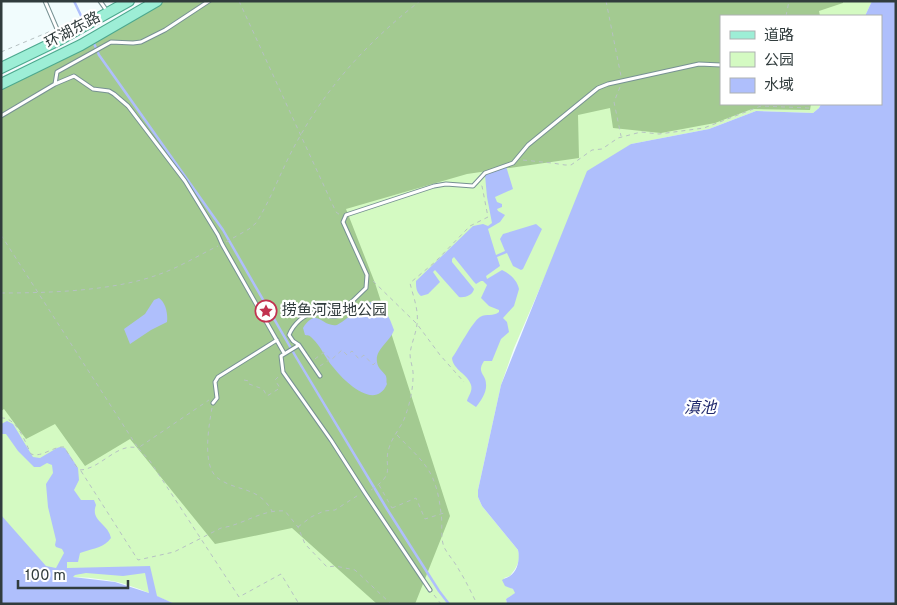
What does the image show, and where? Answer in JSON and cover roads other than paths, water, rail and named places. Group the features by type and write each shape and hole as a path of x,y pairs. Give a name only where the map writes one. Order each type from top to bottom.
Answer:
{"main road":[{"name":"环湖东路","path":"1,68 61,39 129,1"},
{"name":"环湖东路","path":"1,84 100,35 157,1"}],"lane":[{"path":"45,1 61,39"},
{"path":"100,1 109,13"},
{"path":"55,84 57,72 107,44 111,42 141,42 165,30 209,1"},
{"path":"320,376 289,335 300,320 311,314 337,316 366,288 367,275 343,222 346,215 434,186 446,184 473,186 478,183 485,173 513,163 528,145 598,88 699,64 720,65"},
{"path":"1,116 55,84 74,76 93,89 109,91 114,94 128,106 185,181 218,235 276,340 286,352"},
{"path":"213,403 217,398 215,382 218,377 276,340"},
{"path":"297,346 281,356 282,372 367,492 430,590"}],"water":[{"name":"滇池","path":"872,1 896,1 896,604 507,604 506,599 515,593 513,589 505,586 502,580 513,574 517,568 518,550 482,506 478,497 478,490 501,385 587,171 631,144 709,129 756,111 813,113 820,105 882,105 882,15 865,15"},
{"path":"506,166 513,189 495,197 497,202 502,204 502,207 497,209 498,211 505,215 500,222 488,229 496,255 505,251 500,239 503,234 536,224 542,229 523,269 521,270 513,266 507,253 497,257 500,266 486,276 487,279 502,270 513,278 519,289 514,306 503,318 507,322 509,332 501,339 492,361 484,361 482,365 481,371 486,381 486,390 476,407 467,401 471,385 455,366 452,358 477,320 480,317 497,313 499,310 489,306 481,298 487,285 483,281 476,284 454,257 452,262 474,289 470,294 459,297 435,270 433,272 440,282 428,294 421,296 419,294 416,281 473,226 483,224 488,226 492,223 485,175"},
{"path":"159,298 166,309 167,322 130,344 124,329 145,314 154,300"},
{"path":"369,302 382,309 388,316 394,330 378,353 379,368 386,376 387,384 382,392 375,395 359,391 344,379 315,341 310,336 305,335 303,328 308,322 316,318 327,324 337,325"},
{"path":"7,421 13,424 33,457 40,458 57,448 65,448 78,468 79,480 74,490 81,500 94,500 96,505 95,515 107,529 111,538 105,544 80,553 78,562 67,562 67,568 150,566 157,596 175,604 1,604 1,515 46,566 56,568 64,553 62,549 55,545 56,540 48,507 46,484 53,473 52,465 47,463 40,467 34,467 18,451 6,434 1,434 1,424","holes":["86,573 123,576 145,573 149,593 115,582 73,577"]}],"waterway":[{"path":"74,1 84,22"},
{"path":"93,41 99,55 223,230 387,509 449,604"}],"place":[{"name":"捞鱼河湿地公园","path":"266,311"}]}
